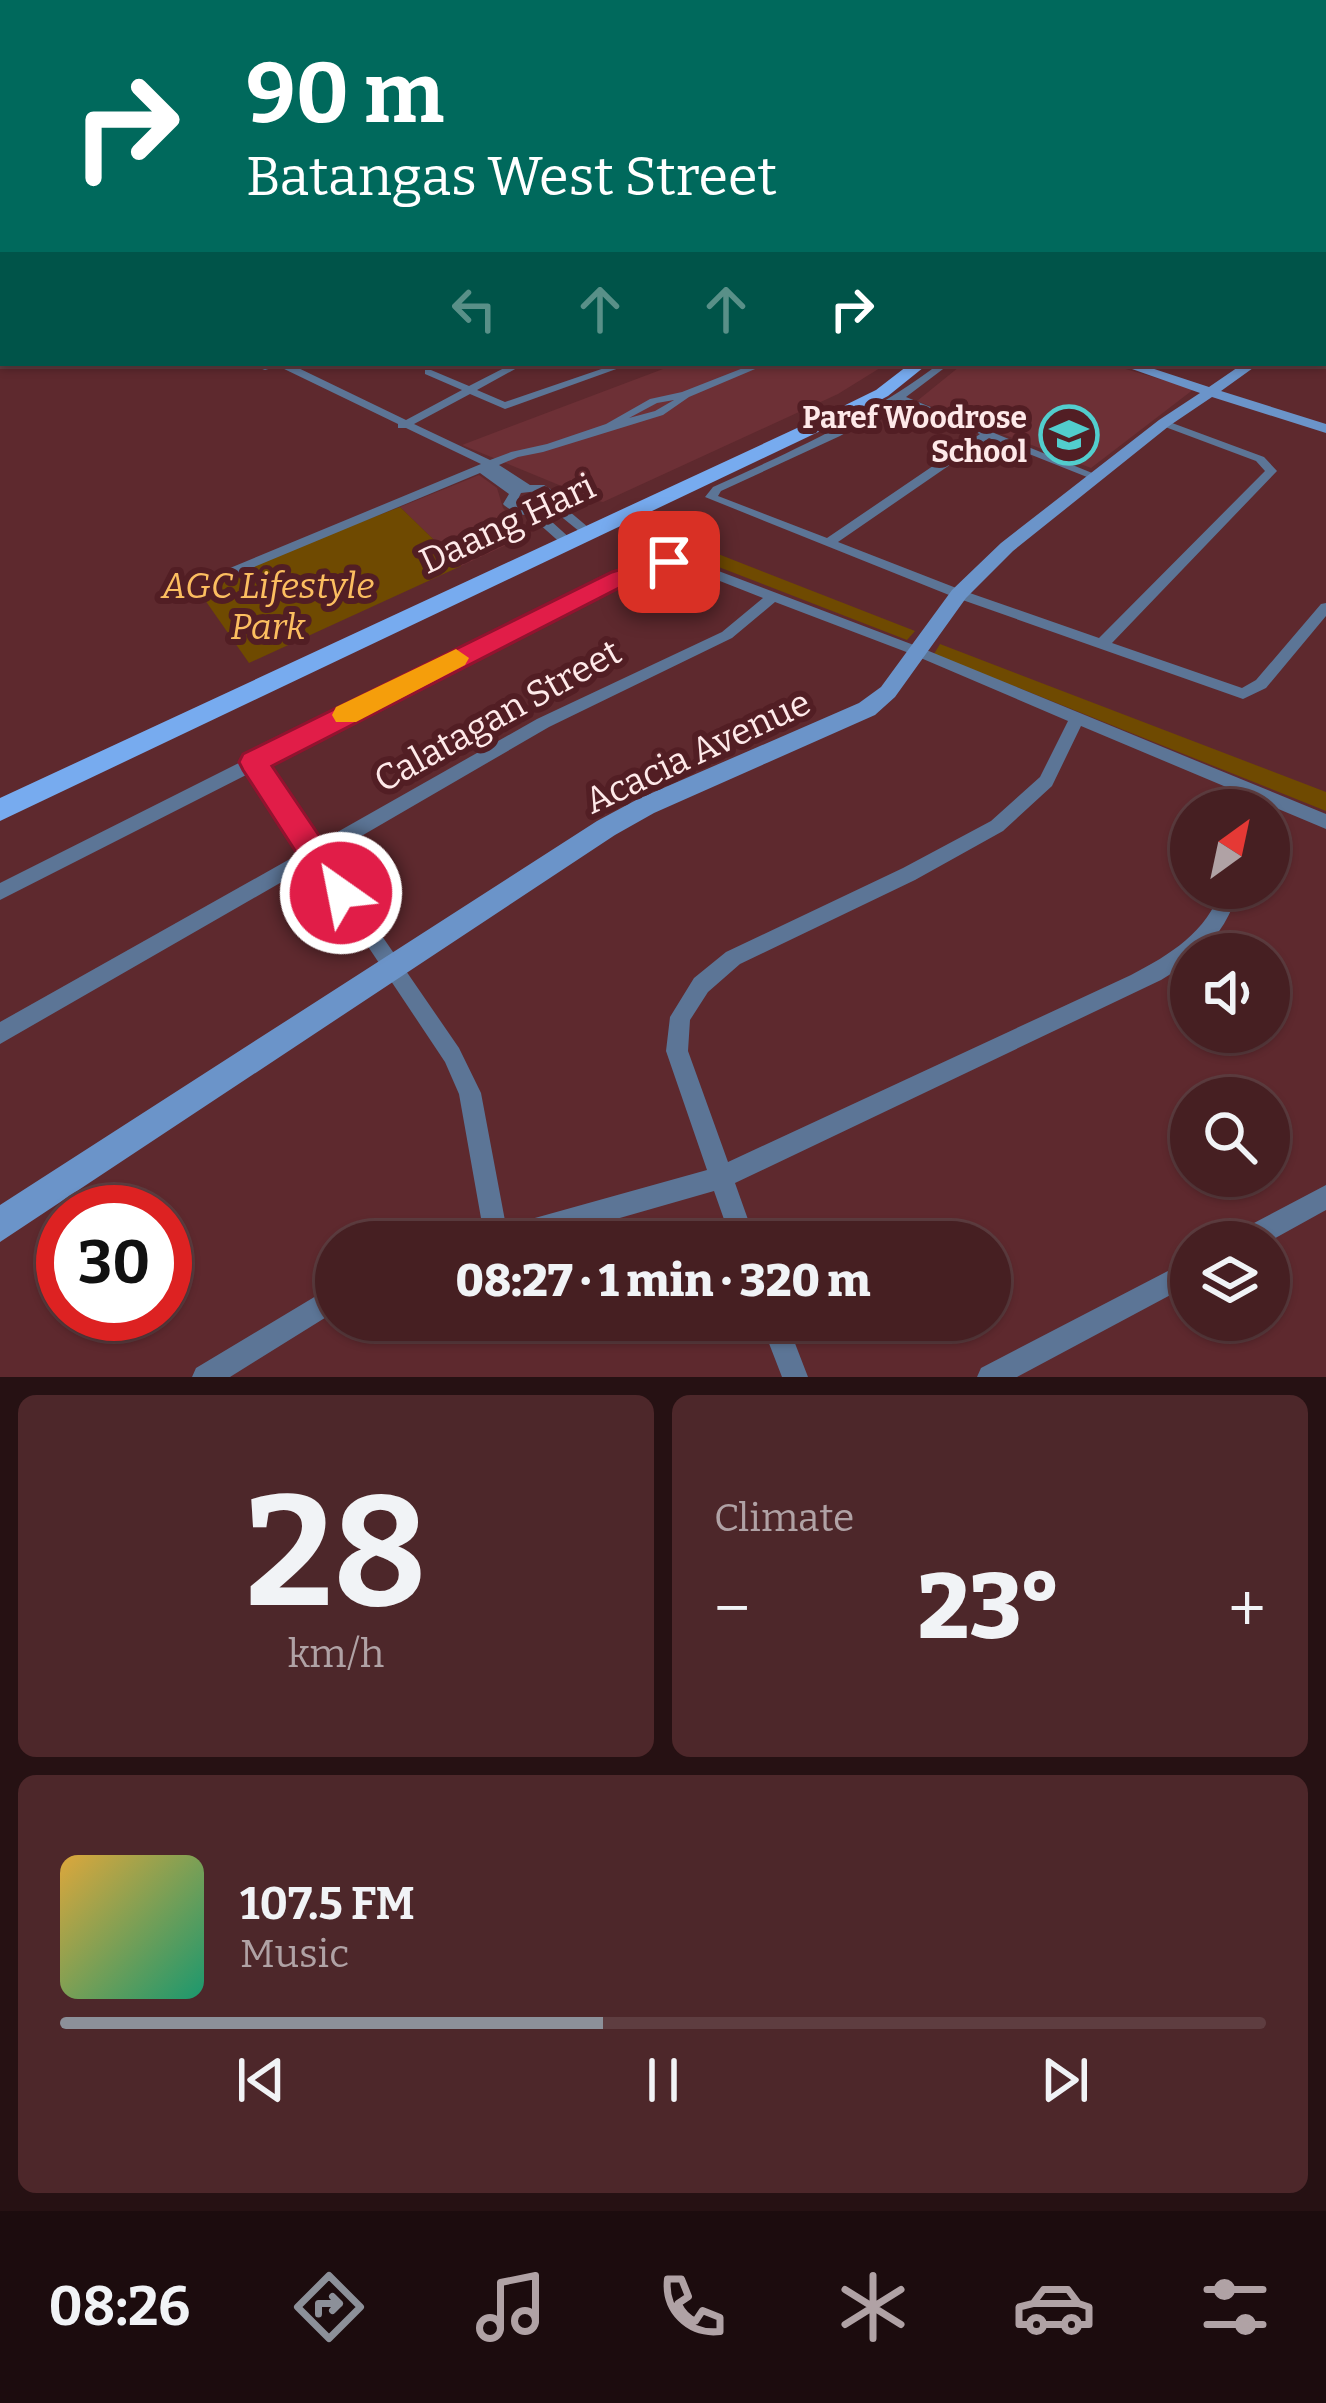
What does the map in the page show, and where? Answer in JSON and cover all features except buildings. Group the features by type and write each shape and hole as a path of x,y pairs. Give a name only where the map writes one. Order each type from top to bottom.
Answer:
{"main road":[{"name":"Daang Hari","path":"0,793 861,404 903,366"},
{"name":"Daang Hari","path":"0,810 574,534"}],"street":[{"path":"280,366 486,467 520,489 551,491 553,504 574,534"},
{"path":"397,424 514,366"},
{"path":"428,372 510,405 616,366"},
{"path":"223,576 486,467 609,426 757,366"},
{"path":"942,366 901,399 711,496 959,594 1243,694 1262,684 1326,607"},
{"path":"1132,366 1326,429"},
{"name":"Acacia Avenue","path":"0,1225 646,806 867,709 888,692 959,594 1007,547 1164,423 1248,366"},
{"path":"901,399 1096,477"},
{"path":"1102,644 1271,471 1260,460 1164,423"},
{"path":"828,543 986,435"},
{"path":"520,489 509,504 574,534"},
{"path":"532,512 553,504"},
{"path":"0,892 620,577 669,562 695,567 914,650 1223,789"},
{"name":"Calatagan Street","path":"0,1034 543,722 727,635 773,596"},
{"path":"736,1221 677,1051 680,1017 700,985 733,958 997,826 1046,781 1076,720"},
{"path":"254,762 452,1055 470,1093 492,1221"},
{"path":"1290,812 1326,822"},
{"path":"566,1221 720,1178 1184,957 1208,936 1225,909"},
{"path":"1282,1221 1326,1197"},
{"path":"990,1377 1170,1282"},
{"path":"205,1377 315,1310"},
{"path":"781,1341 795,1377"}],"shaded area":[{"path":"671,366 883,366 838,394 603,502 573,495 462,445"},
{"name":"Paref Woodrose School","path":"960,366 1115,366 1194,389 1091,468 917,401"},
{"path":"479,475 497,488 503,508 517,524 515,541 461,566 400,507"}],"green space":[{"name":"AGC Lifestyle Park","path":"400,507 461,566 249,663 198,590 235,570"},
{"path":"639,523 915,631 907,640 623,530"},
{"path":"940,644 1326,792 1326,811 1290,797 1290,789 1271,789 934,654"}],"slow traffic":[{"path":"346,715 456,658"}],"place":[{"name":"Paref Woodrose School","path":"1069,435"}],"route":[{"path":"341,893 254,762 620,577 669,562"}]}
